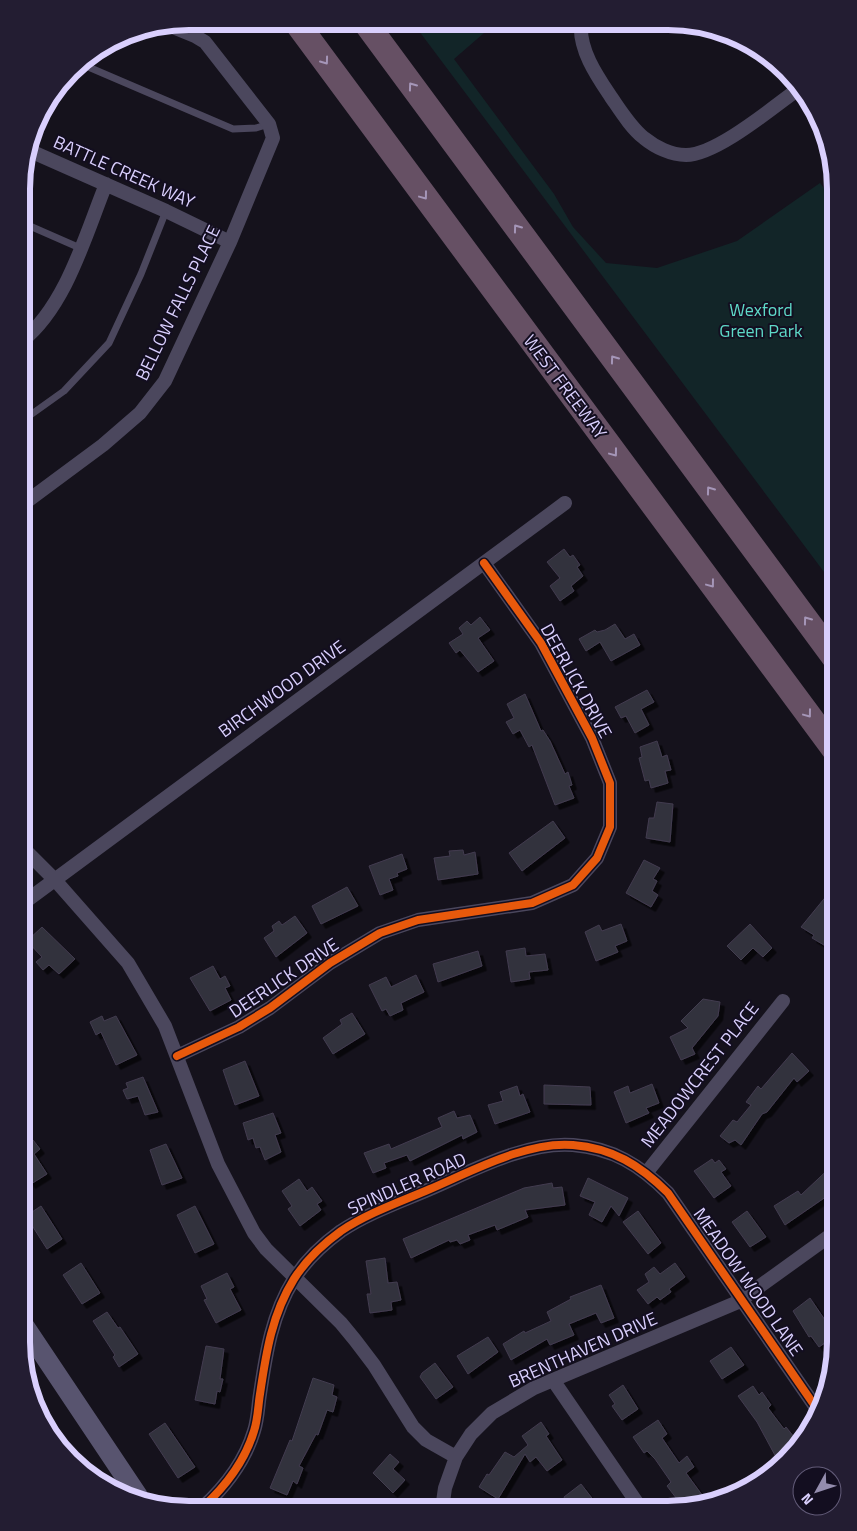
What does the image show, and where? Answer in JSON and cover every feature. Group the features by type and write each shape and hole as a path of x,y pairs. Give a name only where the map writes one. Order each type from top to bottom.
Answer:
{"highway":[{"name":"WEST FREEWAY","path":"302,30 827,740"},
{"path":"371,30 827,648"}],"main road":[{"path":"30,1334 135,1491"}],"street":[{"path":"180,30 205,42 268,124"},
{"path":"582,30 587,54 596,73 619,109 642,137 657,147 672,153 687,155 703,152 732,137 794,93"},
{"name":"BELLOW FALLS PLACE","path":"30,499 103,445 140,413 164,381 230,242 273,138 268,124"},
{"name":"BATTLE CREEK WAY","path":"34,153 166,211 230,242"},
{"path":"30,334 53,308 106,184"},
{"name":"BIRCHWOOD DRIVE","path":"30,898 565,503"},
{"name":"DEERLICK DRIVE","path":"177,1056 239,1027 270,1008 330,963 380,933 418,920 532,903 573,885 598,858 610,827 610,783 596,747 540,643 484,563"},
{"path":"30,855 128,963 165,1026 218,1164 243,1215 266,1248 355,1340 374,1365 413,1428 426,1440 456,1457"},
{"name":"MEADOWCREST PLACE","path":"647,1172 783,1001"},
{"name":"SPINDLER ROAD","path":"208,1501 230,1477 247,1450 254,1429 274,1319 282,1299 305,1263 325,1244 355,1222 505,1157 549,1145 571,1144 612,1152 647,1172"},
{"name":"MEADOW WOOD LANE","path":"647,1172 668,1193 814,1405"},
{"name":"BRENTHAVEN DRIVE","path":"443,1501 445,1488 456,1457 471,1434 492,1413 534,1388 742,1300 827,1238"},
{"path":"553,1380 636,1501"}],"lane":[{"path":"87,67 233,129 256,128 268,124"},
{"path":"30,415 64,391 109,343 141,274 166,211"},
{"path":"30,226 80,248"}],"green space":[{"name":"Wexford Green Park","path":"418,30 482,30 484,33 454,59 554,194 573,227 606,263 657,268 737,241 820,183 827,192 827,576"}],"building":[{"path":"564,549 570,557 573,555 580,565 577,567 583,576 571,586 574,591 560,601 550,586 560,578 547,562"},
{"path":"480,617 490,630 478,638 494,661 478,672 460,650 456,653 449,643 463,634 459,628 467,621 471,625"},
{"path":"615,624 625,639 634,634 640,645 611,661 600,642 586,651 579,639 595,630 597,632 605,630"},
{"path":"647,690 654,702 641,709 649,725 635,733 626,716 621,718 615,707"},
{"path":"525,694 541,731 543,730 550,741 565,774 568,772 572,785 569,786 574,798 555,805 532,745 529,747 520,730 513,734 506,722 514,718 507,704"},
{"path":"657,741 662,757 667,755 671,770 665,771 668,783 651,788 649,780 645,781 639,758 642,757 640,747"},
{"path":"657,802 673,804 670,842 646,838 649,818 654,818"},
{"path":"553,821 565,838 522,871 509,853"},
{"path":"463,850 464,855 475,852 478,874 438,880 434,858 450,856 449,851"},
{"path":"402,854 407,869 397,873 398,876 389,879 393,890 380,895 369,866"},
{"path":"644,860 660,868 653,879 657,881 652,891 658,895 651,907 626,893"},
{"path":"347,887 358,906 321,924 312,906"},
{"path":"827,895 827,947 812,938 814,935 801,927"},
{"path":"295,916 307,933 276,957 264,938 274,931 272,926 279,921 282,925"},
{"path":"621,924 627,941 615,946 618,952 596,961 585,932 599,925 602,931"},
{"path":"750,924 772,948 763,957 753,948 741,960 727,946"},
{"path":"42,927 75,959 59,974 49,965 43,970 36,962 42,957 30,944 30,938"},
{"path":"525,948 526,956 545,954 548,970 529,972 530,979 511,982 506,951"},
{"path":"478,951 482,966 438,982 433,964"},
{"path":"213,966 220,979 225,976 230,986 225,988 231,1000 210,1011 190,978"},
{"path":"416,975 424,992 401,1003 403,1010 390,1016 386,1009 382,1011 369,985 386,977 391,987"},
{"path":"703,999 720,1002 718,1016 692,1048 695,1054 681,1060 670,1037 688,1028 681,1021"},
{"path":"352,1013 365,1034 333,1054 323,1038 342,1024 340,1020"},
{"path":"102,1016 104,1021 116,1016 137,1055 116,1065 101,1032 96,1035 90,1022"},
{"path":"792,1053 809,1071 797,1082 794,1078 767,1112 762,1114 741,1145 735,1140 729,1143 720,1136 733,1120 737,1122 751,1105 746,1102 758,1086 761,1089"},
{"path":"245,1061 259,1096 235,1105 223,1070"},
{"path":"143,1077 158,1112 145,1115 138,1096 127,1099 123,1090 128,1088 126,1083"},
{"path":"652,1084 659,1103 646,1108 649,1113 626,1123 614,1092 628,1086 630,1093"},
{"path":"544,1085 590,1087 591,1105 544,1104"},
{"path":"517,1086 520,1096 523,1094 530,1112 495,1124 488,1105 503,1101 500,1092"},
{"path":"454,1111 457,1118 470,1115 477,1132 463,1139 462,1135 410,1161 407,1155 384,1163 386,1168 373,1173 364,1153 389,1144 391,1149 442,1127 438,1118"},
{"path":"273,1113 281,1133 275,1135 281,1152 265,1160 260,1147 256,1148 253,1138 248,1140 243,1123"},
{"path":"33,1140 40,1149 34,1154 47,1174 31,1184 30,1183 30,1142"},
{"path":"166,1144 182,1178 162,1185 150,1150"},
{"path":"712,1159 715,1163 719,1160 726,1169 721,1172 731,1186 714,1198 694,1171"},
{"path":"827,1171 827,1196 785,1225 774,1206 798,1191 801,1195"},
{"path":"588,1178 628,1198 619,1216 611,1206 602,1222 589,1215 595,1202 580,1196"},
{"path":"299,1179 307,1191 312,1187 322,1201 317,1204 321,1210 300,1226 288,1209 292,1206 282,1191"},
{"path":"552,1183 553,1188 562,1187 565,1205 525,1210 528,1217 497,1230 495,1225 468,1235 470,1240 460,1244 457,1240 450,1242 449,1240 411,1258 403,1239 524,1188"},
{"path":"41,1206 62,1239 47,1249 30,1222 30,1213"},
{"path":"195,1206 214,1244 195,1253 177,1215"},
{"path":"638,1211 661,1243 648,1254 623,1222"},
{"path":"747,1211 766,1237 750,1247 732,1222"},
{"path":"385,1258 388,1283 397,1282 401,1300 391,1302 392,1310 370,1313 367,1294 371,1294 366,1261"},
{"path":"81,1263 100,1293 82,1304 63,1275"},
{"path":"675,1263 685,1277 669,1289 671,1292 660,1300 657,1297 648,1304 637,1290 649,1282 645,1274 654,1267 660,1274"},
{"path":"227,1273 234,1287 230,1289 241,1310 216,1323 204,1300 207,1299 201,1286"},
{"path":"601,1285 614,1318 601,1323 596,1313 569,1324 574,1335 550,1345 547,1339 511,1360 503,1344 524,1331 525,1333 551,1321 547,1312 571,1299 570,1297"},
{"path":"810,1298 827,1323 827,1342 819,1347 811,1336 809,1337 793,1311"},
{"path":"107,1312 118,1328 120,1327 138,1354 119,1367 113,1357 115,1355 93,1321"},
{"path":"488,1337 498,1352 468,1374 457,1356"},
{"path":"206,1346 224,1349 220,1379 223,1379 220,1392 217,1391 215,1404 195,1400"},
{"path":"731,1347 744,1365 722,1379 710,1361"},
{"path":"435,1363 453,1387 436,1399 420,1377 422,1373"},
{"path":"313,1378 334,1385 332,1395 337,1397 333,1412 327,1410 318,1435 316,1434 299,1466 303,1468 297,1484 293,1481 287,1495 270,1488 290,1440 292,1441"},
{"path":"623,1385 638,1409 622,1420 612,1406 615,1404 609,1395"},
{"path":"753,1386 759,1395 762,1392 771,1405 768,1408 784,1429 786,1427 795,1438 776,1458 757,1422 738,1396"},
{"path":"658,1420 667,1434 662,1438 679,1463 687,1456 694,1467 686,1473 704,1497 678,1500 667,1486 671,1482 655,1459 647,1451 644,1453 633,1437"},
{"path":"541,1422 549,1434 546,1436 562,1460 547,1471 536,1457 530,1462 525,1454 498,1499 479,1487 505,1452 514,1457 528,1445 522,1436"},
{"path":"165,1423 195,1467 178,1478 149,1434"},
{"path":"390,1454 399,1462 393,1469 405,1480 393,1493 373,1473"},
{"path":"581,1484 594,1501 566,1501 564,1497"}],"cycle path":[{"path":"177,1056 239,1027 270,1008 330,963 380,933 418,920 532,903 573,885 597,858 610,827 610,783 592,738 541,643 484,563"},
{"path":"209,1501 240,1463 250,1442 256,1422 265,1364 275,1320 286,1292 309,1259 341,1231 373,1213 500,1159 519,1152 555,1145 587,1147 613,1154 636,1166 668,1193 814,1405"}]}
